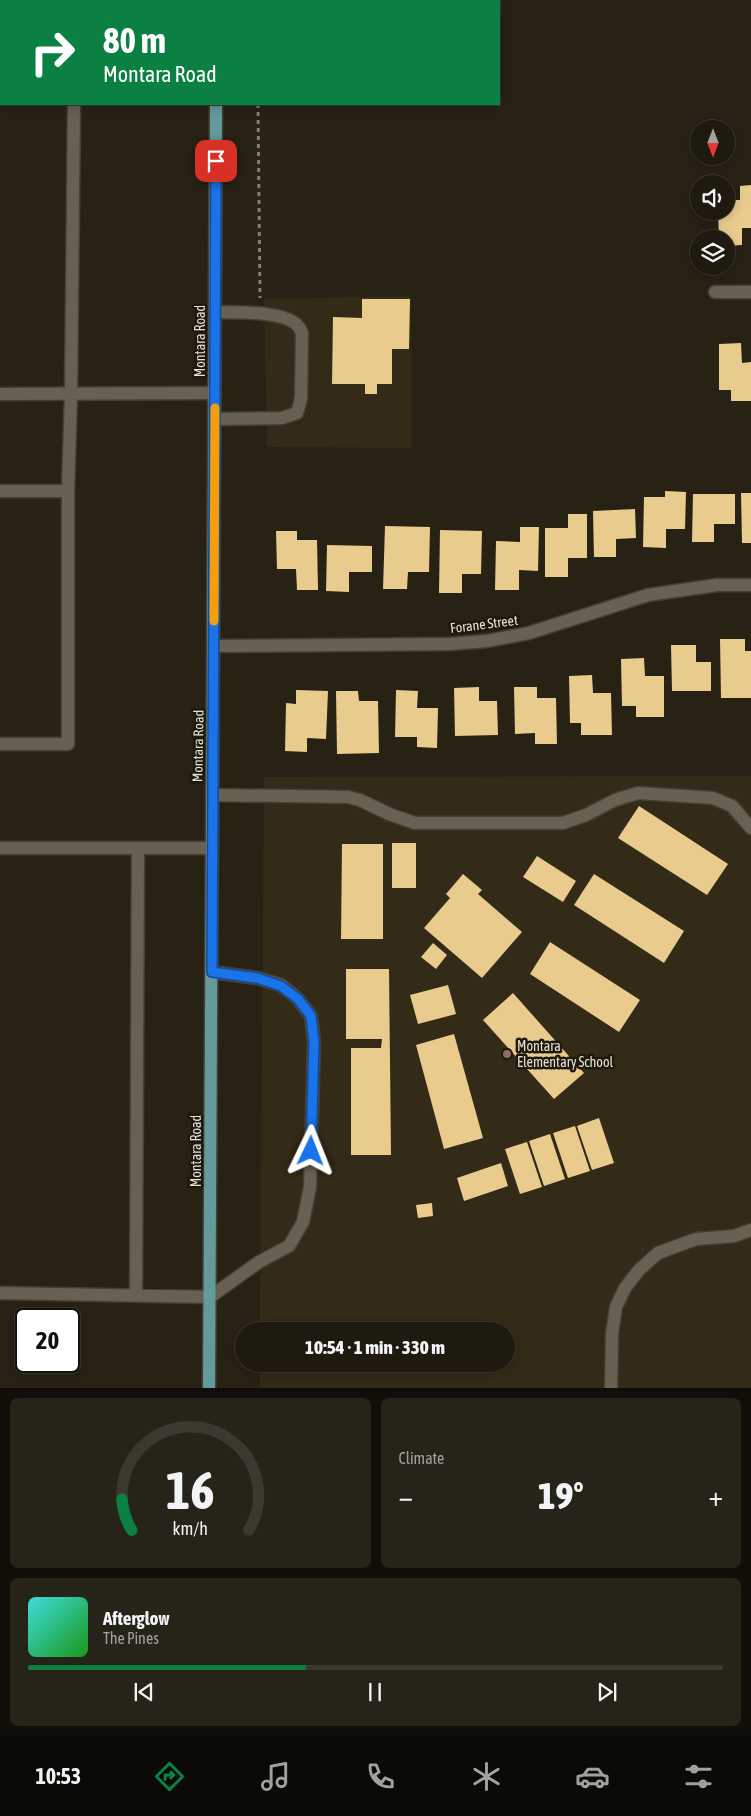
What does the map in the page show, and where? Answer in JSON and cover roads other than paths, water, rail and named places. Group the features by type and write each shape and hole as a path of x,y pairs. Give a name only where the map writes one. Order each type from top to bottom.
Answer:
{"main road":[{"name":"Montara Road","path":"210,1388 216,105"}],"street":[{"path":"0,744 68,744 68,491 74,105"},
{"path":"715,292 751,292"},
{"path":"215,312 273,315 298,325 302,333 301,399 298,413 282,418 215,419"},
{"path":"0,394 215,393"},
{"path":"0,492 68,491"},
{"name":"Forane Street","path":"214,646 450,644 487,641 529,634 648,595 716,585 751,585"},
{"path":"213,795 348,797 360,800 389,814 415,823 534,823 563,822 586,815 629,795 647,793 713,798 732,806 751,828"},
{"path":"0,848 212,848"},
{"path":"136,1296 138,848"},
{"path":"0,1292 210,1298 259,1262 290,1246 303,1222 310,1187 314,1042 311,1016 298,999 281,986 257,978 212,972"},
{"path":"611,1388 612,1334 616,1307 625,1288 639,1270 658,1253 696,1239 734,1236 751,1230"},
{"path":"734,1236 751,1241"}],"place":[{"name":"Montara Elementary School","path":"507,1054"}]}
